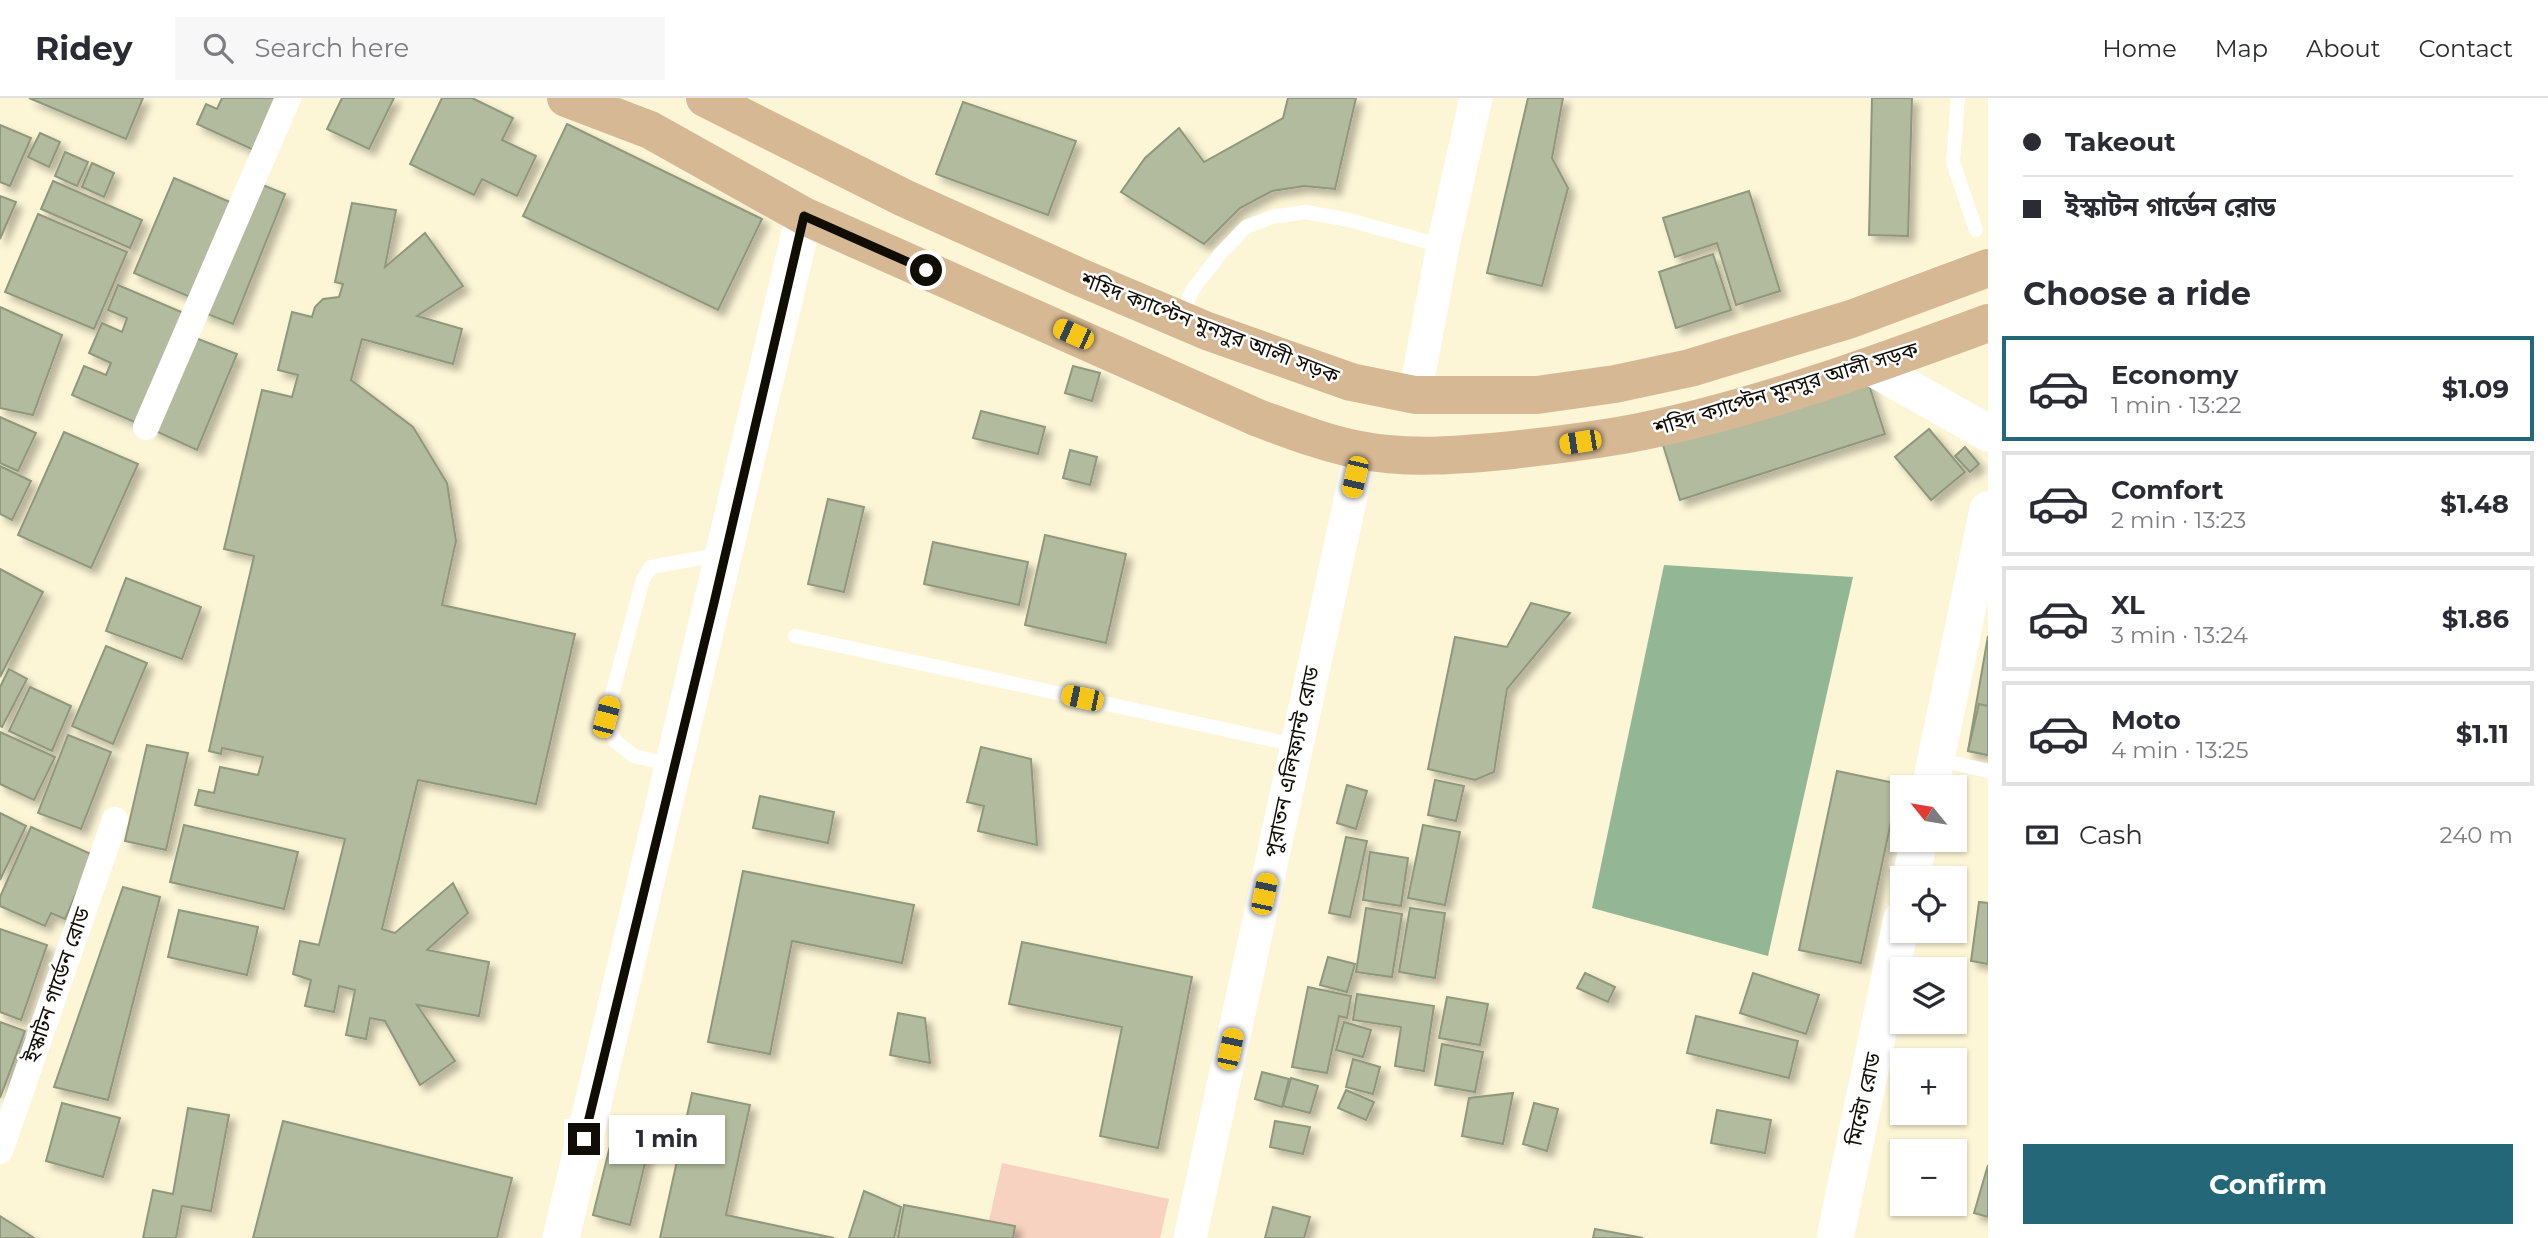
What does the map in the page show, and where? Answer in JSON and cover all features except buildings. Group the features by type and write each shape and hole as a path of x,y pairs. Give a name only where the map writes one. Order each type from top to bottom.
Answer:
{"main road":[{"name":"শহিদ ক্যাপ্টেন মুনসুর আলী সড়ক","path":"566,98 650,130 804,216 1258,418 1318,439 1361,450 1412,455 1470,454 1559,445 1632,433 1720,412 1871,367 1988,323"},
{"path":"603,98 650,130"},
{"name":"শহিদ ক্যাপ্টেন মুনসুর আলী সড়ক","path":"705,98 904,198 1207,331 1351,383 1415,395 1537,395 1615,384 1690,369 1851,319 1988,268"},
{"path":"561,1238 804,216"},
{"path":"1871,367 1988,433"},
{"path":"1933,773 1988,510"},
{"name":"মিন্টো রোড","path":"1835,1238 1897,943"}],"street":[{"path":"146,427 288,98"},
{"path":"1415,395 1443,246 1476,98"},
{"name":"পুরাতন এলিফ্যান্ট রোড","path":"1190,1238 1361,450"},
{"name":"ইস্কাটন গার্ডেন রোড","path":"0,1151 115,820"}],"lane":[{"path":"1958,98 1953,162 1976,230"},
{"path":"1180,318 1193,289 1221,253 1246,227 1272,216 1306,212 1349,220 1443,246"},
{"path":"674,765 634,756 615,741 606,717 643,579 651,567 726,553"},
{"path":"795,636 1296,745"},
{"path":"1933,773 1988,771"}],"shaded area":[{"path":"1664,565 1853,577 1768,956 1592,908"},
{"path":"1002,1163 1169,1199 1160,1238 985,1238"}],"route":[{"path":"584,1139 714,603 804,216 926,270"}]}
